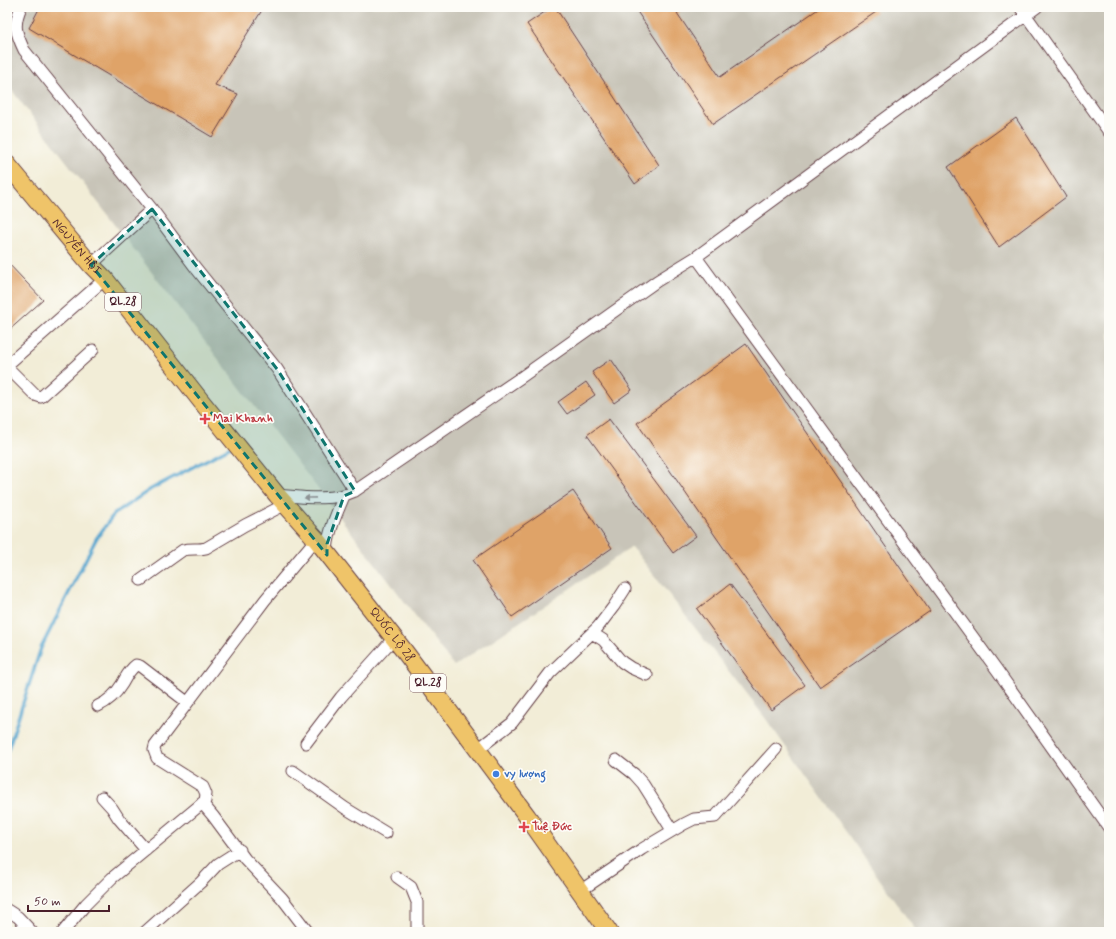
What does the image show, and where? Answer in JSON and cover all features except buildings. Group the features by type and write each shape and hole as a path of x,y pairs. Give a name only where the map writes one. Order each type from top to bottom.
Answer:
{"highway":[{"name":"NGUYỄN HỘI","path":"7,164 91,265 105,279 235,442"},
{"name":"QUỐC LỘ 28","path":"235,442 281,499 316,539 327,555 394,638 478,749 607,931"}],"street":[{"path":"20,7 16,25 17,36 24,50 152,209 195,267 277,370 354,491"},
{"path":"141,580 183,550 200,550 206,548 245,525 281,499 344,496 354,491 517,380 658,281 696,257 1023,11 1037,7"},
{"path":"1023,11 1109,132"},
{"path":"91,265 152,209"},
{"path":"696,257 1109,828"},
{"path":"93,350 41,397 35,395 8,361 105,279"},
{"path":"327,555 327,544 344,496"},
{"path":"63,932 86,904 112,878 128,863 146,850 202,803 206,797 203,787 158,758 154,750 158,741 269,595 316,539"},
{"path":"478,749 512,723 550,673 592,633 614,606 625,589"},
{"path":"592,633 603,640 622,662 647,675"},
{"path":"306,743 341,697 394,638"},
{"path":"98,706 112,698 129,672 136,665 140,666 187,702"},
{"path":"580,891 672,830 694,820 715,818 776,750"},
{"path":"616,760 634,774 643,784 672,830"},
{"path":"292,772 345,808 386,833"},
{"path":"102,797 146,850"},
{"path":"202,803 240,850 245,859 282,898 308,932"},
{"path":"145,932 218,864 240,850"},
{"path":"397,877 411,887 417,902 417,932"},
{"path":"7,910 18,917 32,932"}],"highlighted area":[{"path":"152,209 277,369 355,491 344,496 327,544 327,555 91,265"}],"shaded area":[{"path":"7,7 1109,7 1109,932 917,932 766,719 632,547 454,666 7,84"}],"waterway":[{"path":"7,752 41,648 96,539 114,514 151,489 229,448"}],"place":[{"name":"Mai Khanh","path":"205,419"},
{"name":"vy lượng","path":"496,774"},
{"name":"Tuệ Đức","path":"524,827"}]}
